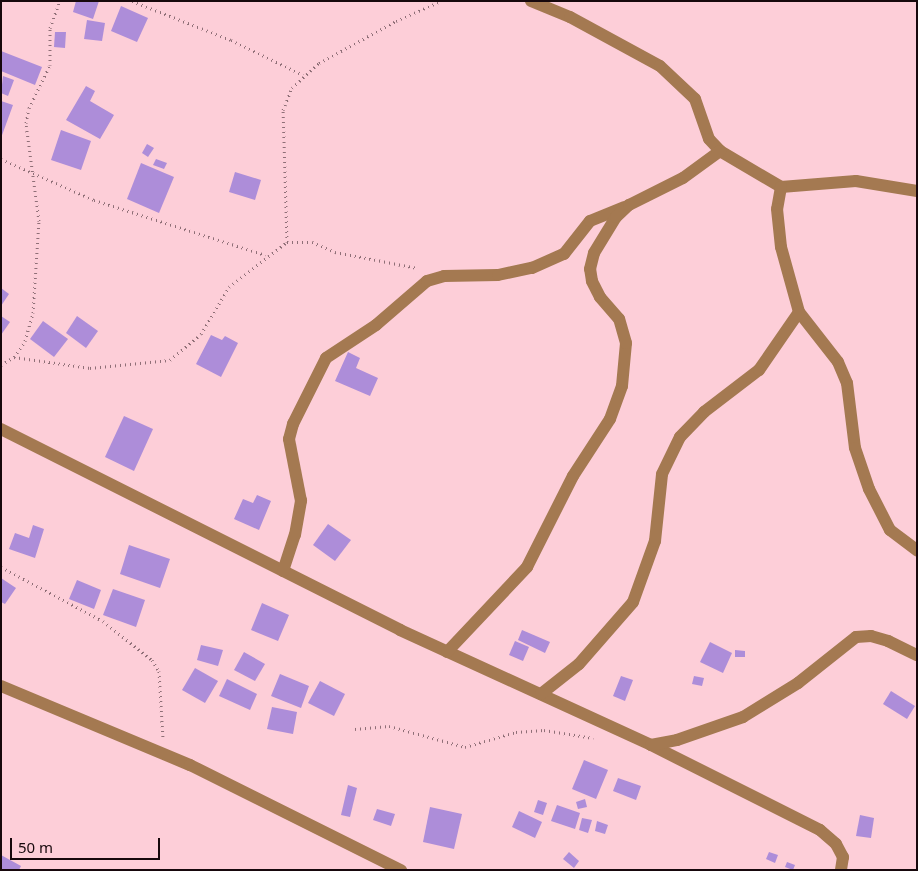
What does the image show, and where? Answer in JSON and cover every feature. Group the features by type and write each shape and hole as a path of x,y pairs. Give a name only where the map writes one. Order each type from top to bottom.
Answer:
{"street":[{"path":"531,1 570,17 660,66 695,99 709,139 720,151 781,187 856,181 917,191"},
{"path":"283,571 295,535 301,501 289,439 316,376 326,358 338,348 360,337 427,281 444,276 498,275 551,260 564,254 590,221 629,205 683,178 720,151"},
{"path":"781,187 777,209 781,247 799,312 838,362 847,383 855,448 869,489 890,530 917,550"},
{"path":"447,652 527,567 573,476 610,419 626,362 625,330 600,297 590,269 607,230 629,205"},
{"path":"541,694 579,664 632,602 643,582 656,541 662,474 680,437 704,412 759,370 799,312"},
{"path":"1,429 447,652 651,745 820,830 836,844 843,857 841,870"},
{"path":"651,745 677,740 750,713 798,683 856,637 871,636 888,641 917,655"},
{"path":"1,686 163,753 401,870"}],"path":[{"path":"1,365 14,357 25,341 33,313 39,221 26,124 28,108 50,65 50,28 60,1"},
{"path":"132,1 231,40 303,75"},
{"path":"286,242 283,110 292,88 303,75 361,40 441,1"},
{"path":"1,159 94,200 266,256"},
{"path":"14,357 90,368 170,360 196,340 229,287 286,242 312,242 335,252 444,276"},
{"path":"1,567 103,621 152,660 159,671 164,712 163,753"},
{"path":"355,729 389,726 465,747 516,732 544,730 602,739"},
{"path":"608,870 624,870"}],"building":[{"path":"76,1 99,1 93,19 73,12"},
{"path":"121,6 148,18 137,42 111,31"},
{"path":"87,20 105,23 102,41 84,39"},
{"path":"55,32 66,32 65,48 54,47"},
{"path":"1,51 42,67 35,85 1,71"},
{"path":"3,76 14,80 8,96 1,93"},
{"path":"86,86 95,91 90,101 114,115 100,139 66,120"},
{"path":"1,101 13,105 1,138"},
{"path":"61,130 91,141 81,170 51,160"},
{"path":"147,144 154,148 148,157 142,153"},
{"path":"156,159 167,163 164,169 153,165"},
{"path":"141,163 174,177 159,213 127,199"},
{"path":"235,172 261,180 255,200 229,192"},
{"path":"1,288 9,294 1,306"},
{"path":"1,316 10,322 1,335"},
{"path":"77,316 98,331 86,348 66,333"},
{"path":"43,321 68,339 54,357 30,339"},
{"path":"211,335 222,340 225,336 238,343 221,377 196,364"},
{"path":"348,352 360,358 356,368 378,378 370,396 335,381"},
{"path":"124,416 153,429 134,471 105,457"},
{"path":"257,495 271,501 259,530 234,519 243,499 253,503"},
{"path":"328,524 351,540 335,561 313,545"},
{"path":"33,525 44,529 35,558 9,549 15,533 29,538"},
{"path":"129,545 170,559 160,588 120,574"},
{"path":"1,578 16,588 5,604 1,602"},
{"path":"77,580 101,590 94,609 69,599"},
{"path":"113,589 145,600 136,627 103,615"},
{"path":"262,603 289,615 278,641 251,630"},
{"path":"522,630 550,642 545,653 518,640"},
{"path":"515,641 529,647 523,661 509,655"},
{"path":"710,642 732,653 723,673 700,662"},
{"path":"201,645 223,650 218,666 197,660"},
{"path":"735,650 745,651 745,657 735,657"},
{"path":"244,652 265,664 255,681 234,670"},
{"path":"195,668 218,681 205,703 182,690"},
{"path":"280,674 309,686 301,708 271,696"},
{"path":"621,676 633,680 625,701 613,696"},
{"path":"694,676 704,678 702,686 692,684"},
{"path":"227,679 257,694 250,710 219,696"},
{"path":"320,681 345,694 334,716 308,703"},
{"path":"891,691 915,706 907,719 883,704"},
{"path":"272,707 297,712 293,734 267,729"},
{"path":"584,760 608,770 596,799 572,789"},
{"path":"618,778 641,786 636,800 613,791"},
{"path":"348,785 357,788 350,817 341,815"},
{"path":"585,799 587,807 578,809 576,802"},
{"path":"538,800 547,803 543,815 534,812"},
{"path":"557,805 580,813 575,829 551,821"},
{"path":"430,807 462,814 454,849 423,842"},
{"path":"377,809 395,814 391,826 373,820"},
{"path":"519,811 542,822 535,838 512,827"},
{"path":"860,815 874,818 871,838 856,836"},
{"path":"582,818 592,820 588,833 579,830"},
{"path":"597,821 608,825 605,834 595,831"},
{"path":"569,852 579,861 574,868 563,859"},
{"path":"769,852 778,855 775,863 766,859"},
{"path":"1,855 21,866 19,870 1,870"},
{"path":"787,862 795,865 793,870 785,867"}]}
